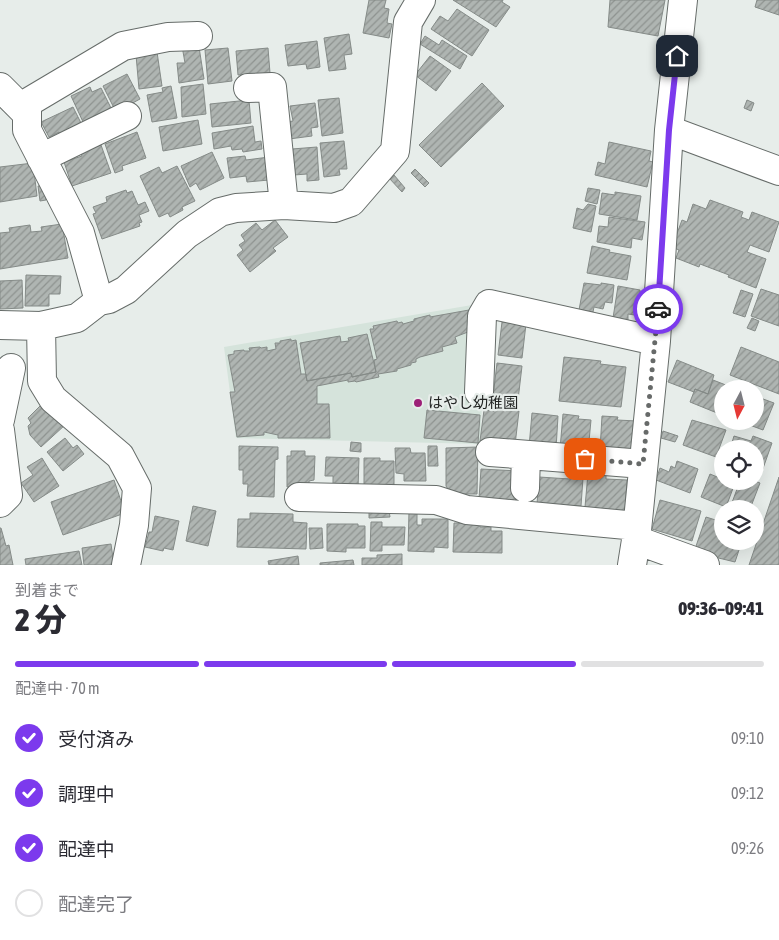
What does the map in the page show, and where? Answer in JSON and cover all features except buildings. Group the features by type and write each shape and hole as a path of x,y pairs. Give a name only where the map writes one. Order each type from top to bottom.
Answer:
{"street":[{"path":"0,325 41,326 77,318 99,301 126,290 187,234 220,212 236,208 284,205 334,208 351,202 395,151 408,22 421,0"},
{"path":"635,544 656,341 669,130 683,0"},
{"path":"99,301 80,233 27,130 27,103 123,46 168,37 198,36"},
{"path":"0,87 26,113"},
{"path":"271,87 284,205"},
{"path":"41,158 127,116"},
{"path":"669,130 779,171"},
{"path":"479,392 482,316 489,304 656,341"},
{"path":"41,326 42,381 53,399 120,456 136,488 134,525 126,565"},
{"path":"0,420 11,368"},
{"path":"0,430 8,495 0,503"},
{"path":"490,452 643,464"},
{"path":"525,488 526,454"},
{"path":"312,503 436,500 468,510 635,544 705,565"}],"shaded area":[{"path":"478,304 470,404 482,405 480,444 236,438 224,347"}],"way so far":[{"path":"585,459 643,464 658,309"}],"place":[{"name":"はやし幼稚園","path":"418,403"}],"route":[{"path":"658,309 669,130 677,56"}]}
